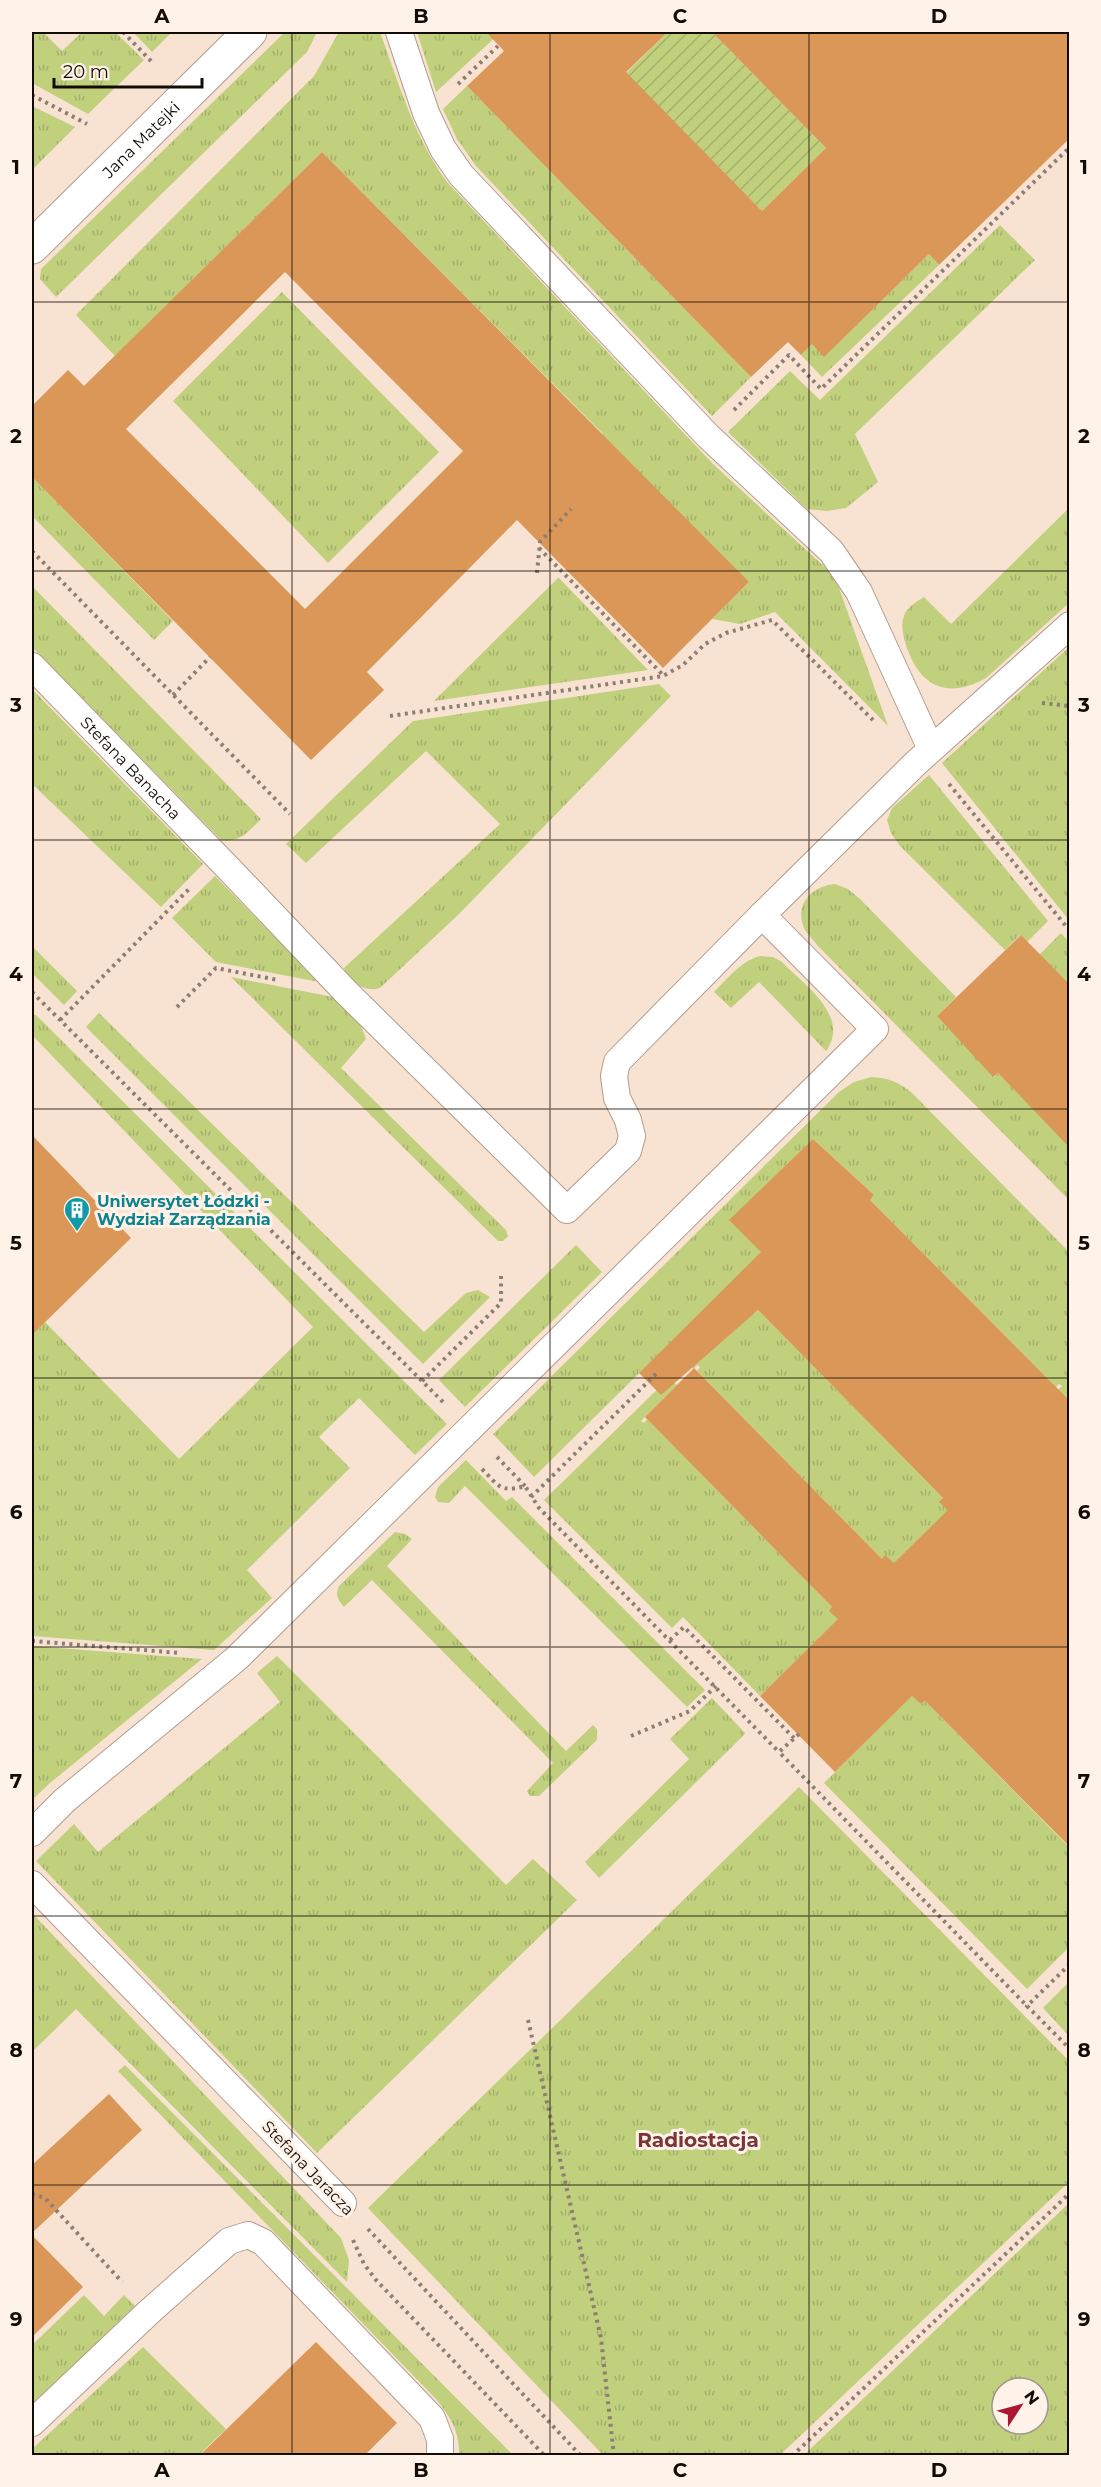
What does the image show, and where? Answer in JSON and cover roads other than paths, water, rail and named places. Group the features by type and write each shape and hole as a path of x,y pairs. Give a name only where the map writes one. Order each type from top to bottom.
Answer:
{"street":[{"name":"Jana Matejki","path":"32,247 250,32"}],"lane":[{"path":"399,32 426,113 442,149 461,175 708,436 831,551 846,570 859,592 924,756"},
{"path":"32,1833 65,1800 237,1658 875,1029 762,915 924,756 1070,626"},
{"name":"Stefana Banacha","path":"32,666 347,993 567,1210 628,1151 632,1136 628,1120 617,1098 614,1076 617,1062 762,915"},
{"name":"Stefana Jaracza","path":"32,1884 343,2203"},
{"path":"32,2423 149,2312 229,2241 250,2235 263,2242 432,2418 440,2439 440,2456"}],"place":[{"name":"Uniwersytet Łódzki - Wydział Zarządzania","path":"77,1233"}],"district":[{"name":"Radiostacja","path":"698,2140"}]}
